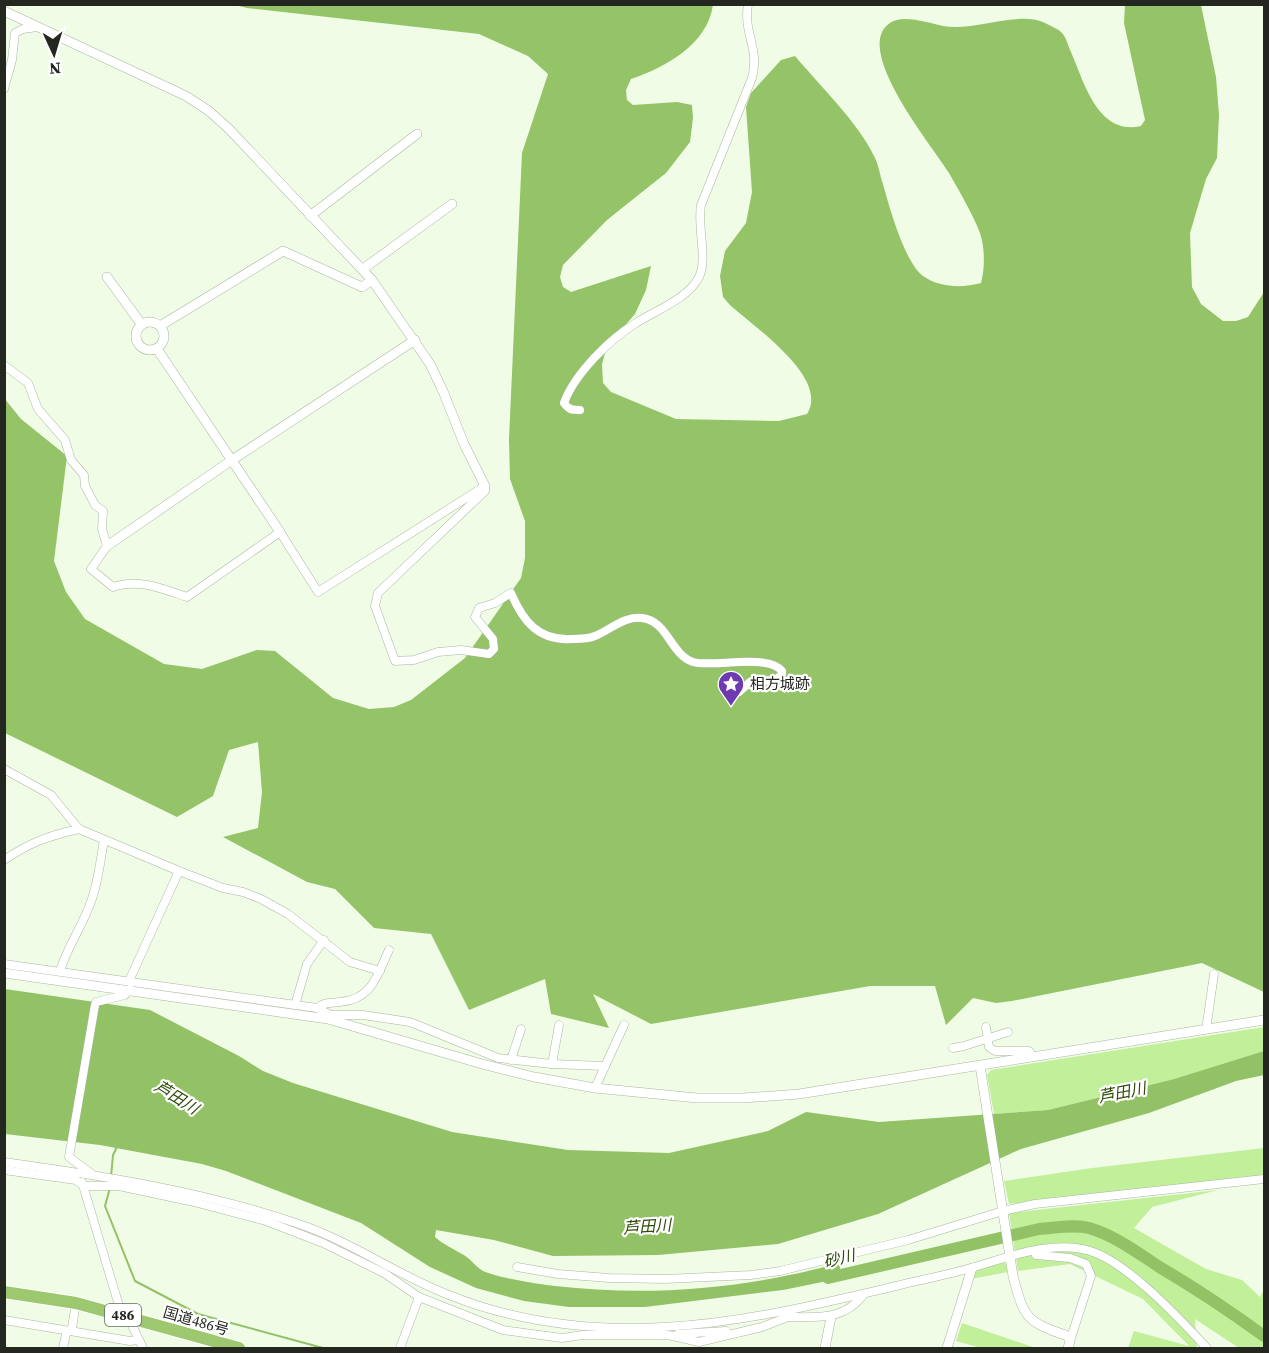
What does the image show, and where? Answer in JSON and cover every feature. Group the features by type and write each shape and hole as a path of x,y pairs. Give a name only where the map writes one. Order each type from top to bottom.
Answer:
{"highway":[{"name":"国道486号","path":"4,1292 76,1303 239,1348"}],"street":[{"path":"580,410 571,410 564,403 588,365 612,339 682,296 699,278 702,267 699,217 701,205 756,64 754,48 747,29 748,4"},
{"path":"4,11 186,96 209,111 230,129 310,216 363,269 430,364 464,444 485,486 485,491 378,593 375,606 395,661 414,660 438,652 461,650 489,654 494,649 494,639 475,617 477,611 511,593 520,613 529,624 554,638 589,638 629,619 642,618 652,621 668,635 683,657 692,661 701,663 745,661 771,664 782,671 779,678 750,682 739,692"},
{"path":"4,89 12,60 19,18"},
{"path":"15,33 22,29 37,27"},
{"path":"310,216 417,134"},
{"path":"363,269 452,204"},
{"path":"160,326 283,251 362,287 372,280"},
{"path":"107,277 142,325"},
{"path":"149,322 160,326 164,338 157,349 143,349 137,342 136,332 142,325 149,322"},
{"path":"280,532 187,597 151,585 125,583 113,587 91,569 107,546 232,460 415,340"},
{"path":"157,349 318,592 485,486"},
{"path":"4,365 28,383 38,410 66,440 71,460 84,475 85,486 95,505 104,512 102,529 107,546"},
{"path":"4,769 51,795 80,829 178,871 261,899 288,914 350,962 380,971"},
{"path":"4,860 23,847 45,837 80,829"},
{"path":"60,971 94,893 104,840"},
{"path":"94,1175 69,1157 95,1005 96,1002 125,995 178,871"},
{"path":"295,1005 307,964 324,940"},
{"path":"317,1008 321,1005 344,1002 372,988 389,950"},
{"path":"4,964 99,976 100,980 124,983 129,987 330,1017 482,1064 534,1077 595,1088 675,1097 743,1098 799,1094 980,1069 1033,1057 1264,1020"},
{"path":"4,973 295,1005 317,1008 330,1017 363,1015 410,1022 498,1058 552,1064 605,1066"},
{"path":"1208,1029 1214,974"},
{"path":"552,1064 559,1025"},
{"path":"595,1088 624,1025"},
{"path":"986,1027 989,1047 995,1051 1029,1051 1033,1057"},
{"path":"511,1060 521,1029"},
{"path":"953,1048 1008,1032"},
{"path":"980,1069 1013,1276 1021,1307 1030,1320 1041,1327 1068,1336 1069,1345"},
{"path":"4,1162 94,1175 200,1195 328,1235 448,1295 511,1315 576,1326 661,1327 786,1314 972,1268 1010,1252 1073,1247 1105,1257 1141,1283 1207,1348"},
{"path":"4,1170 76,1180 84,1186 120,1186 266,1221 323,1243 384,1273 418,1297 503,1330 562,1338 583,1335 715,1333 762,1327"},
{"path":"70,1171 80,1179 84,1186 120,1309 128,1317 143,1348"},
{"path":"84,1186 109,1178"},
{"path":"517,1267 558,1274 609,1278 665,1279 750,1275 780,1271 908,1240 1003,1210 1035,1204 1264,1179"},
{"path":"1010,1252 1070,1258 1086,1264 1091,1276 1069,1345"},
{"path":"947,1348 972,1268"},
{"path":"668,1335 699,1345 762,1327 786,1314 831,1317 859,1301 864,1294"},
{"path":"400,1348 418,1297"},
{"path":"63,1348 66,1334 72,1328 76,1303"},
{"path":"825,1348 831,1317"},
{"path":"4,1320 130,1341 138,1340"}],"shaded area":[{"path":"235,5 713,5 703,32 694,43 671,61 631,79 626,90 627,100 633,105 677,102 692,105 690,142 666,173 607,220 563,265 560,277 563,287 571,292 651,266 646,290 635,314 607,346 602,364 603,383 611,392 676,419 779,421 807,414 811,400 808,385 799,369 786,354 723,297 720,276 725,251 746,223 752,192 746,107 751,93 781,60 795,56 849,118 868,145 878,164 898,233 916,269 923,276 937,283 967,286 981,283 984,258 980,233 949,173 913,121 887,75 881,53 881,36 890,23 895,20 909,19 955,27 1022,19 1045,23 1058,29 1064,36 1081,78 1103,115 1114,123 1126,127 1141,126 1145,120 1124,23 1125,5 1201,5 1216,77 1219,115 1217,158 1206,179 1190,233 1192,287 1201,304 1223,321 1236,321 1248,317 1264,292 1264,992 1202,963 1012,1001 996,1003 973,998 946,1025 935,986 870,986 651,1024 593,994 609,1028 551,1014 545,979 469,1010 431,934 374,928 335,889 307,882 223,837 258,828 262,792 258,742 229,750 213,796 177,817 5,733 4,398 21,419 67,456 54,561 66,592 85,619 164,664 202,669 257,650 275,651 333,698 369,709 394,707 411,700 465,658 521,578 525,558 525,521 510,479 509,439 522,153 548,74 528,56 479,34"},
{"path":"1264,1027 1264,1051 1174,1079 1048,1110 994,1114 987,1075 991,1070"},
{"path":"1264,1148 1264,1175 1009,1204 1004,1181 1092,1168"},
{"path":"1218,1190 1152,1207 1134,1228 1206,1269 1242,1280 1260,1297 1264,1290 1264,1348 1239,1348 1195,1319 1197,1348 1128,1348 1134,1331 1189,1346 1143,1299 1070,1264 1018,1271 1009,1213"},
{"path":"1000,1261 1005,1262 1008,1272 971,1279 979,1268"},
{"path":"962,1323 1033,1348 981,1348 956,1341"}],"water":[{"name":"芦田川","path":"5,989 150,1010 263,1071 293,1083 452,1132 568,1150 669,1153 768,1131 806,1112 879,1122 1048,1110 1174,1079 1264,1051 1264,1075 1236,1081 1149,1113 1021,1149 878,1214 778,1244 658,1255 553,1256 494,1240 436,1230 435,1237 465,1256 483,1271 555,1286 627,1291 698,1288 769,1279 839,1263 842,1278 783,1290 645,1307 569,1307 524,1301 476,1288 430,1267 361,1223 226,1171 202,1164 100,1145 5,1134"}],"waterway":[{"path":"111,1177 113,1155 117,1147"},
{"path":"110,1188 105,1206 135,1281 198,1314 323,1348"},
{"name":"砂川","path":"828,1278 1039,1229 1083,1227 1099,1231 1126,1245 1264,1336"}],"place":[{"name":"相方城跡","path":"731,707"}]}
